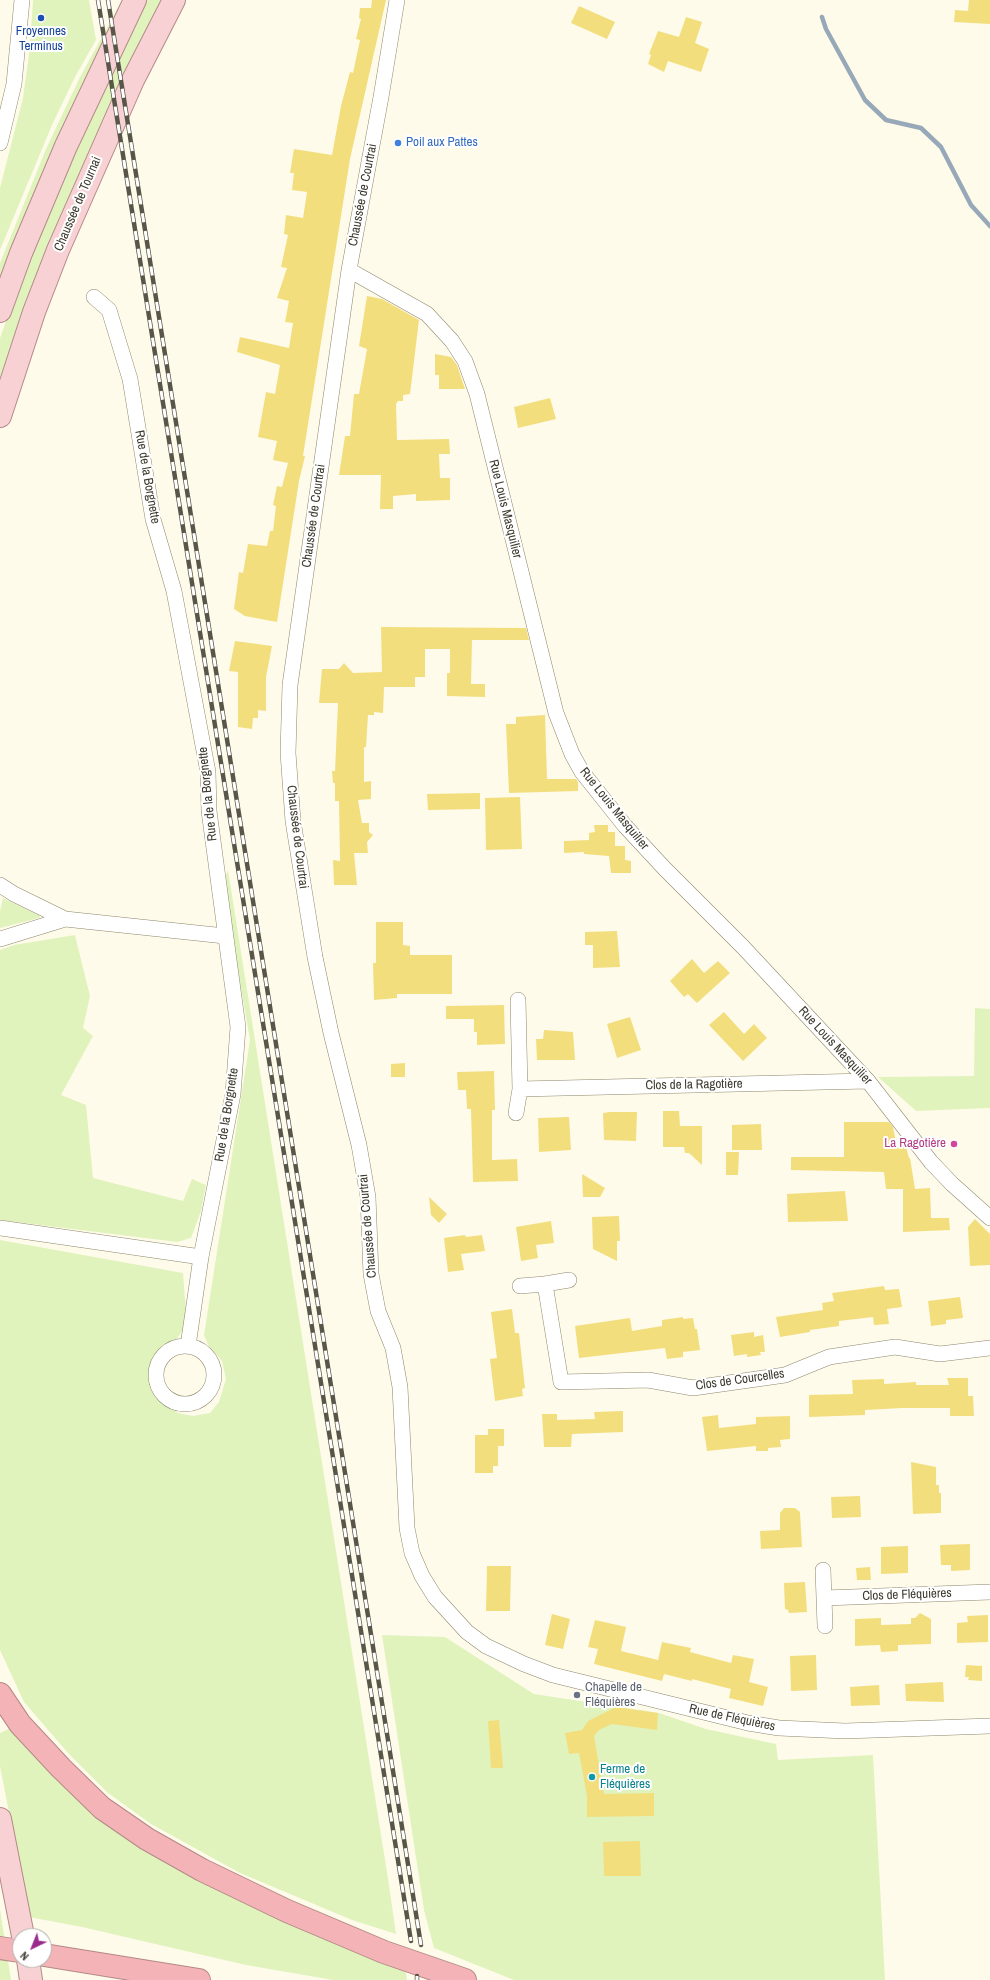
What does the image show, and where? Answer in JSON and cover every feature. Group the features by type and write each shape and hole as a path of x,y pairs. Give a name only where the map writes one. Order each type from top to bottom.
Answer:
{"highway":[{"path":"0,1694 20,1724 66,1773 102,1808 147,1839 202,1870 287,1911 384,1952 465,1980"},
{"path":"0,1948 12,1950"},
{"path":"52,1956 199,1980"}],"main road":[{"path":"0,311 21,253 66,146 136,0"},
{"name":"Chaussée de Tournai","path":"0,416 34,312 67,228 133,80 174,0"},
{"path":"0,1819 21,1928"},
{"path":"29,1968 31,1980"}],"street":[{"path":"0,143 14,84 22,0"},
{"name":"Chaussée de Courtrai","path":"397,0 349,270 290,686 288,753 293,822 315,957 331,1032 359,1146 368,1197 371,1274 378,1311 393,1348 400,1387 407,1528 412,1553 422,1576 435,1596 467,1632 484,1644"},
{"name":"Rue Louis Masquilier","path":"349,270 427,314 452,341 466,361 477,394 556,714 572,754 582,772 625,826 665,869 744,947 868,1081 931,1162 952,1184 990,1218"},
{"name":"Rue de la Borgnette","path":"94,297 109,310 130,379 153,519 174,591 208,772 209,811 238,1027 233,1094 202,1257 188,1346"},
{"path":"0,885 14,894 65,919 225,936"},
{"path":"0,939 65,919"},
{"path":"516,1113 520,1089 518,1000"},
{"name":"Clos de la Ragotière","path":"520,1089 868,1081"},
{"path":"0,1228 202,1257"},
{"path":"520,1286 569,1280"},
{"name":"Clos de Courcelles","path":"545,1284 561,1382 648,1380 693,1388 785,1375 829,1357 896,1347 940,1354 990,1348"},
{"path":"823,1570 825,1626"},
{"name":"Clos de Fléquières","path":"824,1598 990,1592"},
{"name":"Rue de Fléquières","path":"484,1644 524,1664 553,1675 755,1725 779,1728 845,1731 990,1726"}],"green space":[{"path":"33,0 89,0 96,40 75,77 52,125 0,250 0,188 23,98 30,47"},
{"path":"122,0 125,0 0,283 0,263 46,149 79,79"},
{"path":"147,0 162,0 108,110 44,257 0,383 0,338 17,291 60,184 123,45"},
{"path":"228,870 396,1934 352,1920 240,1873 151,1824 108,1793 68,1753 24,1702 0,1650 0,1240 183,1273 187,1324 176,1340 163,1349 152,1365 150,1388 178,1413 193,1416 210,1413 219,1402 226,1379 222,1361 208,1345 204,1335 250,1040 223,884"},
{"path":"3,898 40,916 39,918 0,928 0,911"},
{"path":"75,935 90,996 83,1028 93,1036 61,1095 86,1105 93,1178 183,1201 192,1179 206,1185 201,1211 191,1238 177,1242 0,1220 0,950 14,945"},
{"path":"975,1008 990,1009 990,1108 916,1111 878,1077 974,1076"},
{"path":"382,1635 445,1637 534,1694 659,1713 706,1729 776,1744 778,1760 873,1755 885,1980 514,1980 434,1948 424,1910"},
{"path":"13,1727 84,1806 405,1968 407,1980 333,1980 246,1965 82,1927 29,1917 0,1766 0,1733"},
{"path":"0,1909 11,1980 0,1980"}],"building":[{"path":"372,0 386,0 350,159 303,456 305,456 299,481 277,622 245,616 234,609 239,572 243,573 248,544 267,546 270,531 273,531 276,506 273,505 277,486 282,487 288,463 273,460 277,441 258,437 266,392 275,394 280,365 237,352 240,337 289,348 293,323 285,322 289,301 277,298 287,268 281,267 288,235 284,234 286,215 303,218 307,192 292,190 294,173 290,173 294,149 332,155 341,106 350,72 353,73 360,40 356,39 361,19 359,18 360,8 371,8"},
{"path":"969,0 990,0 990,24 954,22 955,10 968,11"},
{"path":"579,6 615,22 607,39 571,23"},
{"path":"686,17 702,22 695,43 709,49 701,72 668,61 664,72 648,64 651,55 649,54 658,31 679,37"},
{"path":"367,296 382,299 419,320 410,394 403,395 403,401 398,401 396,404 397,440 449,439 450,454 439,454 440,478 450,478 450,500 416,501 416,494 393,496 393,509 380,509 381,475 339,475 345,436 350,436 354,394 359,394 367,349 359,346"},
{"path":"435,354 451,357 457,365 465,389 439,389 439,375 435,375"},
{"path":"550,398 556,419 518,428 514,407"},
{"path":"381,627 526,628 529,640 472,640 471,684 485,684 485,697 447,696 447,673 450,673 450,649 425,649 425,677 415,677 415,687 384,687 383,713 374,712 374,715 368,715 366,747 364,747 364,782 371,781 371,799 358,800 362,823 369,823 369,832 373,835 367,842 368,853 354,853 357,885 334,885 333,860 340,861 339,801 335,801 335,783 333,783 332,771 335,771 338,703 319,703 322,669 339,669 344,663 353,673 382,672"},
{"path":"235,641 272,646 266,677 266,711 258,710 258,718 253,718 252,729 238,727 238,672 229,671"},
{"path":"545,715 547,779 576,779 578,782 578,791 509,793 506,724 516,724 516,717"},
{"path":"480,793 480,809 428,810 427,794"},
{"path":"520,797 522,849 486,850 485,798"},
{"path":"594,825 608,825 608,832 615,832 615,846 625,846 625,860 631,861 631,873 611,873 609,856 584,854 584,852 564,853 564,841 589,840 589,833 595,832"},
{"path":"376,922 403,922 403,945 410,946 410,955 452,955 452,994 397,994 397,998 374,1000 373,963 376,963"},
{"path":"617,931 620,967 593,968 593,945 585,945 585,932"},
{"path":"692,959 704,973 718,961 730,973 697,1003 688,994 684,997 670,981"},
{"path":"504,1005 505,1044 477,1045 477,1032 474,1032 474,1019 446,1019 446,1006"},
{"path":"724,1012 744,1034 754,1024 767,1038 743,1061 709,1025"},
{"path":"630,1017 641,1050 617,1058 607,1024"},
{"path":"544,1030 573,1032 575,1060 537,1060 536,1039 543,1039"},
{"path":"405,1063 405,1077 391,1077 391,1064"},
{"path":"494,1071 495,1110 492,1110 492,1160 517,1159 518,1181 473,1182 471,1109 467,1109 466,1090 458,1090 457,1072"},
{"path":"663,1111 679,1111 680,1126 702,1126 702,1165 689,1153 685,1153 684,1147 663,1147"},
{"path":"637,1112 636,1141 604,1140 603,1113"},
{"path":"569,1117 571,1150 539,1152 538,1118"},
{"path":"844,1122 889,1122 893,1127 897,1147 906,1147 910,1158 915,1189 930,1188 931,1218 949,1218 950,1230 903,1232 903,1189 886,1189 884,1172 791,1170 791,1157 844,1157"},
{"path":"761,1124 762,1150 732,1150 732,1125"},
{"path":"726,1152 739,1152 738,1175 726,1175"},
{"path":"582,1174 605,1188 600,1197 583,1197"},
{"path":"845,1191 848,1221 788,1222 787,1194"},
{"path":"429,1197 447,1214 439,1223 431,1215"},
{"path":"619,1216 620,1241 617,1241 617,1261 593,1249 592,1217"},
{"path":"975,1219 990,1234 990,1265 970,1266 968,1227"},
{"path":"551,1221 554,1243 536,1245 538,1258 521,1261 516,1227"},
{"path":"465,1235 466,1237 482,1235 485,1251 461,1254 464,1270 448,1272 444,1238"},
{"path":"884,1286 885,1290 899,1289 902,1307 887,1309 889,1324 874,1325 873,1317 839,1321 839,1326 810,1330 810,1332 780,1337 776,1317 823,1310 822,1303 834,1301 832,1293"},
{"path":"960,1297 963,1318 946,1320 946,1324 931,1326 928,1301"},
{"path":"512,1309 515,1333 519,1333 525,1388 522,1389 523,1396 495,1401 490,1359 497,1358 491,1312"},
{"path":"683,1317 683,1319 693,1318 695,1329 697,1329 700,1350 683,1352 683,1357 667,1359 665,1348 579,1358 575,1326 630,1318 632,1331 662,1326 662,1320"},
{"path":"754,1332 754,1337 763,1335 765,1352 760,1352 761,1355 747,1357 747,1354 734,1356 731,1335"},
{"path":"947,1378 968,1378 968,1396 973,1396 974,1416 950,1416 950,1408 902,1408 865,1410 865,1415 809,1417 809,1395 853,1394 852,1380 884,1379 884,1384 916,1382 916,1385 949,1385"},
{"path":"623,1411 623,1432 572,1434 571,1447 544,1447 542,1414 557,1414 557,1420 595,1419 594,1412"},
{"path":"718,1415 719,1428 756,1424 756,1417 790,1416 790,1439 780,1440 781,1447 768,1448 768,1451 756,1451 756,1446 707,1451 702,1417"},
{"path":"488,1429 504,1429 504,1446 498,1446 498,1466 493,1466 493,1473 475,1473 475,1435 488,1435"},
{"path":"911,1462 936,1467 936,1485 939,1485 939,1493 941,1493 941,1513 913,1514"},
{"path":"860,1496 861,1517 832,1518 831,1497"},
{"path":"784,1508 795,1508 800,1512 802,1547 761,1549 760,1531 780,1530 780,1513"},
{"path":"970,1544 970,1570 951,1571 951,1565 941,1565 940,1545"},
{"path":"908,1546 908,1573 881,1574 881,1547"},
{"path":"487,1566 511,1566 510,1611 486,1611"},
{"path":"870,1567 871,1580 857,1580 856,1568"},
{"path":"805,1582 807,1612 789,1613 788,1610 785,1609 784,1583"},
{"path":"920,1613 931,1619 931,1644 898,1645 898,1651 881,1652 880,1645 855,1646 855,1619 881,1618 881,1625 911,1624 911,1618 915,1618"},
{"path":"552,1614 570,1619 563,1649 545,1645"},
{"path":"988,1615 988,1642 957,1643 957,1623 968,1622 967,1616"},
{"path":"595,1620 626,1627 621,1651 658,1660 662,1642 691,1648 690,1652 731,1663 733,1655 754,1659 749,1682 768,1687 763,1706 729,1698 731,1689 692,1679 692,1681 664,1674 662,1681 594,1664 598,1649 588,1647"},
{"path":"816,1655 817,1690 791,1691 790,1656"},
{"path":"966,1665 982,1666 982,1681 968,1680 969,1677 965,1677"},
{"path":"943,1682 944,1702 906,1701 905,1684"},
{"path":"879,1685 880,1705 851,1706 850,1687"},
{"name":"Ferme de Fléquières","path":"616,1707 658,1713 657,1730 612,1724 599,1730 594,1736 604,1794 654,1793 654,1816 587,1817 587,1796 579,1753 569,1754 565,1733 582,1730 588,1721"},
{"path":"499,1720 503,1768 491,1768 488,1721"},
{"path":"640,1841 641,1876 604,1876 603,1842"}],"waterway":[{"path":"822,17 826,29 865,100 886,120 921,128 941,147 971,205 990,226"}],"railway":[{"path":"98,0 411,1941"},
{"path":"108,0 421,1945"}],"place":[{"name":"Froyennes Terminus","path":"41,18"},
{"name":"Poil aux Pattes","path":"398,143"},
{"name":"La Ragotière","path":"954,1144"},
{"name":"Chapelle de Fléquières","path":"577,1695"},
{"name":"Ferme de Fléquières","path":"592,1777"}]}
